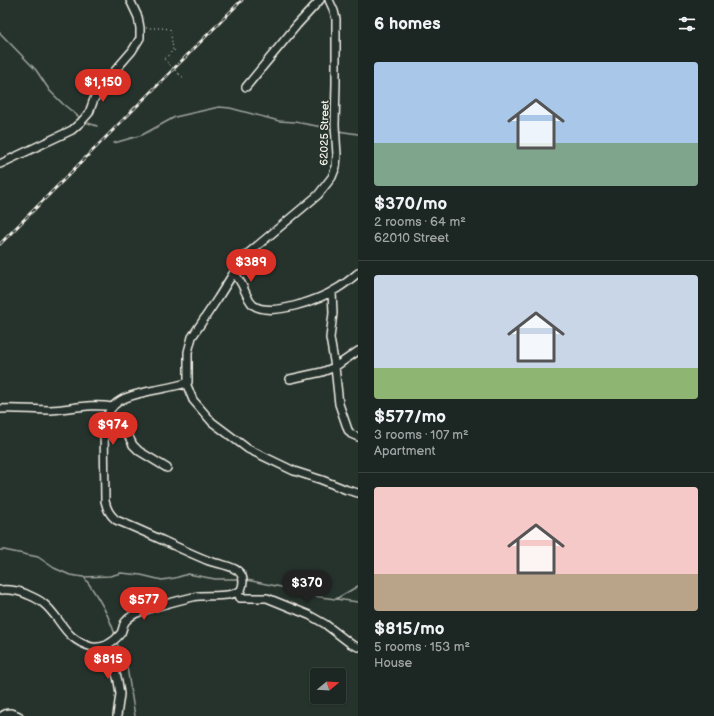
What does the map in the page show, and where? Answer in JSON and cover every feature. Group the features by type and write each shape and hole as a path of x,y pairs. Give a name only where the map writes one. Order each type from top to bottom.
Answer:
{"street":[{"path":"0,164 60,137 72,130 81,122 88,113 94,99 106,81 132,51 140,38 138,18 130,0"},
{"path":"246,87 297,24 320,0"},
{"name":"62025 Street","path":"186,383 189,380 188,352 194,332 245,256 318,195 332,178 336,167 337,155 335,125 336,19 329,0"},
{"path":"234,273 241,282 246,295 253,304 261,308 276,309 304,303 332,292 358,273"},
{"path":"332,292 333,313 330,338 339,404 348,430 351,434 358,437"},
{"path":"290,379 322,372 335,367 358,352"},
{"path":"0,590 10,589 18,591 42,602 71,636 87,645 102,647 108,644 121,632 124,623 131,616 140,612 194,597 225,595 241,590 244,582 238,571 194,554 116,520 110,515 105,501 103,438 105,417 112,407 121,400 130,396 186,383 193,400 212,422 248,449 294,471 358,493"},
{"path":"0,409 50,410 95,405 112,407"},
{"path":"105,417 127,433 135,448 168,468"},
{"path":"238,592 240,598 267,598 309,614 351,644 358,647"},
{"path":"108,644 120,694 117,716"},
{"path":"2,716 5,713 19,716"}],"path":[{"path":"140,28 170,29 173,50 176,53"},
{"path":"173,50 164,60 184,78"}],"waterway":[{"path":"0,33 36,70 50,91 79,117"},
{"path":"114,143 142,135 175,117 219,107 230,108 279,121 295,122 333,129"},
{"path":"88,123 97,126"},
{"path":"338,131 358,134"},
{"path":"0,550 38,557 54,568 70,575 83,577 110,576 121,573 141,575 162,580 188,574 215,579 238,579"},
{"path":"84,577 102,605 115,635"},
{"path":"247,580 291,589 313,596 358,602"},
{"path":"336,599 358,586"},
{"path":"116,641 127,667 135,716"}],"railway":[{"path":"0,244 242,0"}]}
